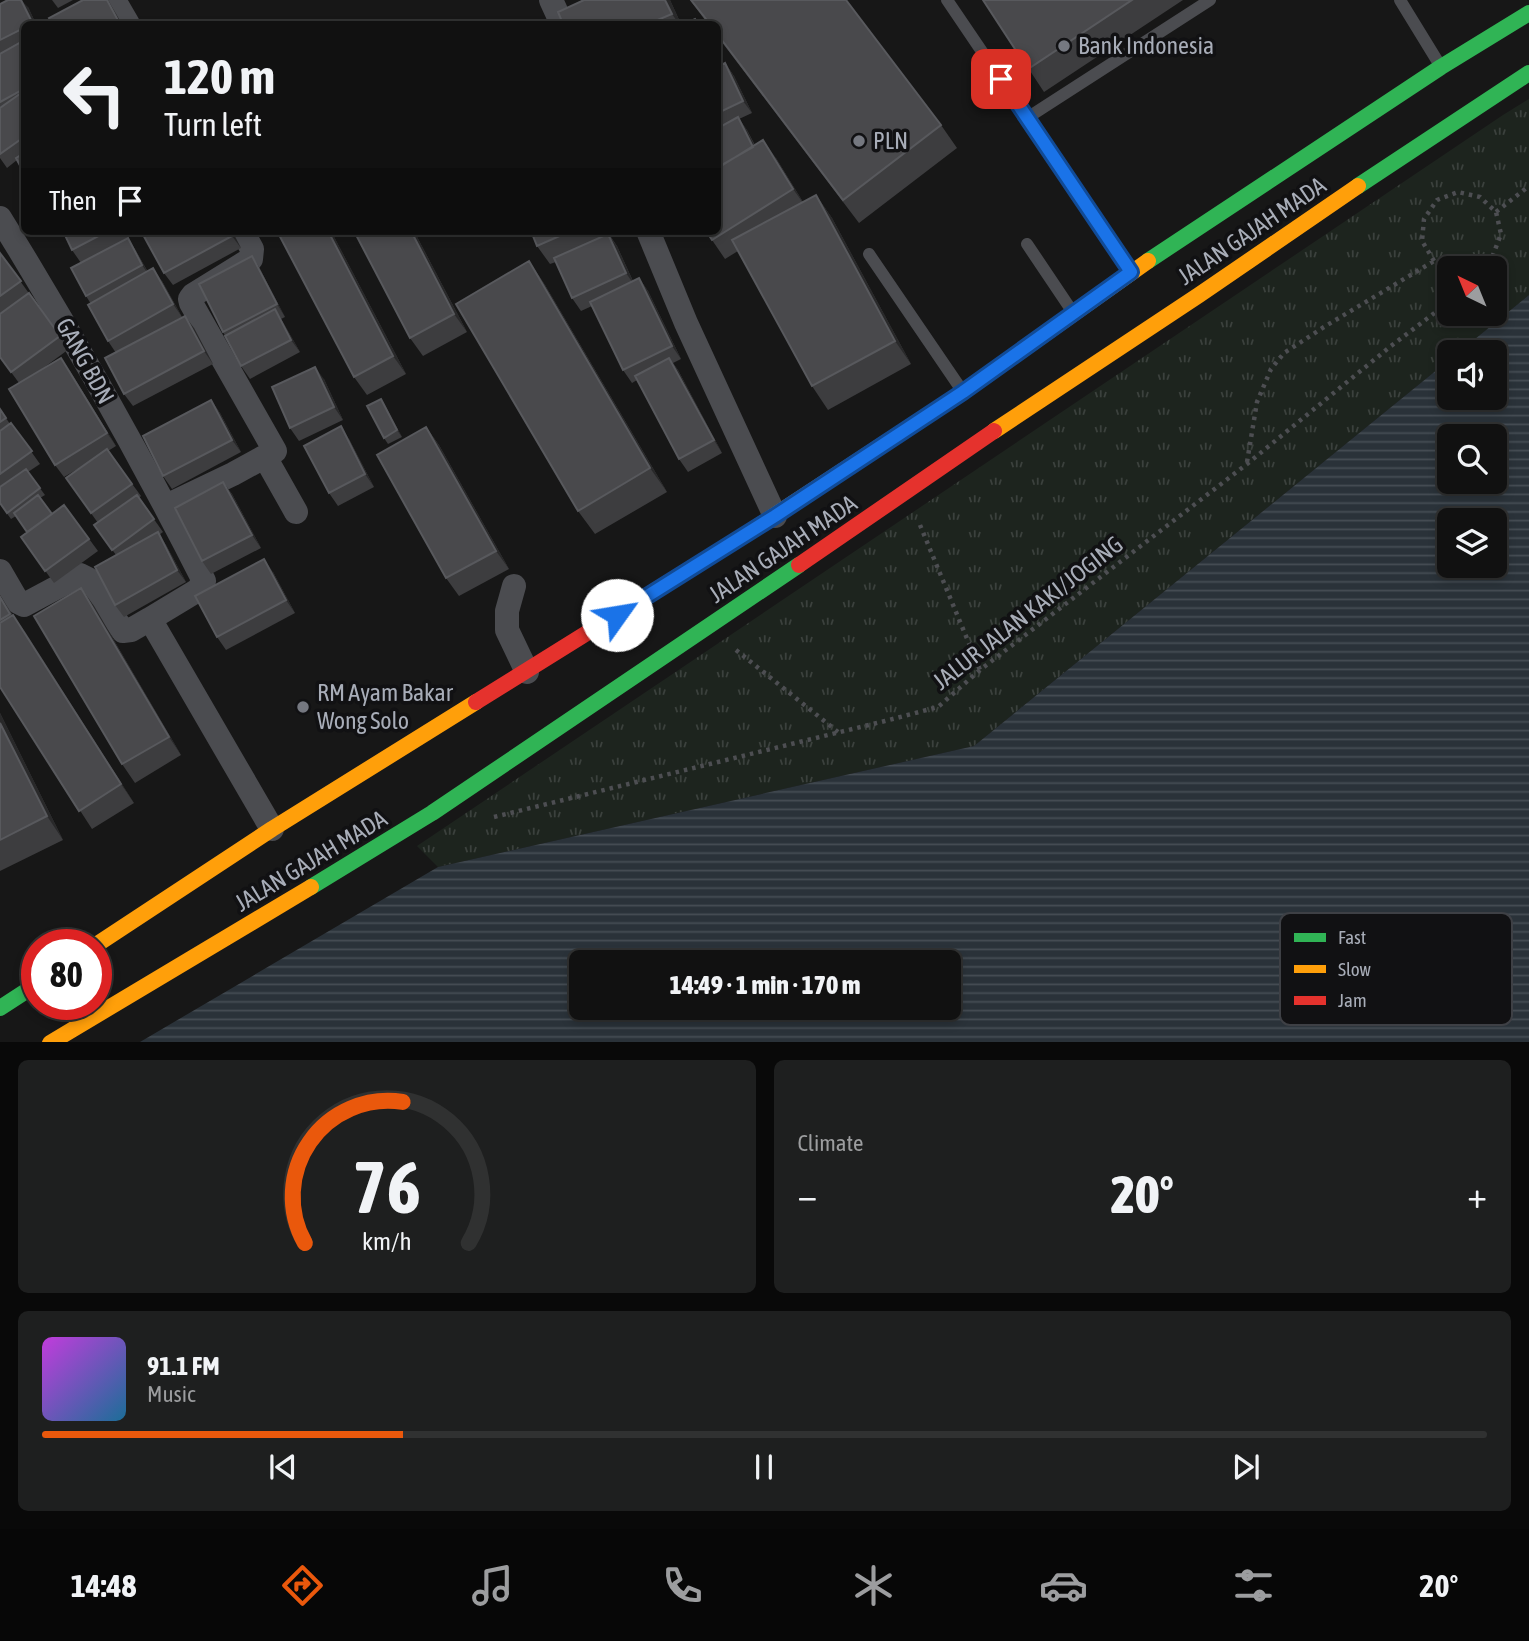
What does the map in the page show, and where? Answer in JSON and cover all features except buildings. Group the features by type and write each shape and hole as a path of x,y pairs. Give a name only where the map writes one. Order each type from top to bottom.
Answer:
{"highway":[{"name":"JALAN GAJAH MADA","path":"112,935 272,830 775,516 963,392 1131,272 1441,67 1529,13"},
{"name":"JALAN GAJAH MADA","path":"50,1042 231,936 432,813 1003,425 1529,73"},
{"path":"0,1008 21,994"}],"street":[{"path":"114,0 126,21"},
{"path":"551,0 561,21"},
{"name":"GANG BDN","path":"0,218 55,307 166,506 204,581 198,590 150,619"},
{"path":"166,506 275,451 190,299 251,259 252,249 244,235"},
{"path":"650,235 686,323 775,516"},
{"path":"265,457 296,512"},
{"path":"0,571 18,602 24,604 80,575 88,579 123,631 131,630 150,619 272,830"},
{"path":"514,586 506,619 527,672"}],"lane":[{"path":"947,0 1131,272"},
{"path":"1027,118 1210,0"},
{"path":"1400,0 1441,67"},
{"path":"1027,244 1073,313"},
{"path":"869,254 963,392"}],"path":[{"path":"1496,212 1529,186"},
{"path":"1437,263 1422,241 1424,219 1437,201 1458,192 1480,197 1496,212 1501,234 1492,256"},
{"path":"1247,464 1257,402 1271,369 1284,353 1434,261"},
{"name":"JALUR JALAN KAKI/JOGING","path":"486,819 939,707 980,670 1247,464 1437,311"},
{"path":"906,492 980,670"},
{"path":"708,627 839,732"}],"green space":[{"path":"1529,99 1529,295 1507,313 1507,256 1437,256 1437,326 1491,326 1474,340 1437,340 1437,370 974,746 438,867 417,846"}],"shaded area":[{"path":"1529,295 1529,1042 140,1042 438,867 974,746 1437,370 1437,410 1507,410 1507,340 1474,340 1491,326 1507,326 1507,313"}],"traffic: fast":[{"path":"1148,261 1441,67 1529,13"},
{"path":"1358,186 1529,73"},
{"path":"311,887 432,813 799,565"},
{"path":"0,1008 21,994"}],"traffic: slow":[{"path":"994,431 1358,186"},
{"path":"749,532 963,392 1148,261"},
{"path":"112,934 272,829 476,702"},
{"path":"52,1042 311,887"}],"traffic: jam":[{"path":"799,565 994,431"},
{"path":"476,702 749,532"}],"place":[{"name":"Bank Indonesia","path":"1064,46"},
{"name":"PLN","path":"859,141"},
{"name":"RM Ayam Bakar Wong Solo","path":"303,707"}],"route":[{"path":"617,615 775,516 963,392 1131,272 1001,79"}]}
